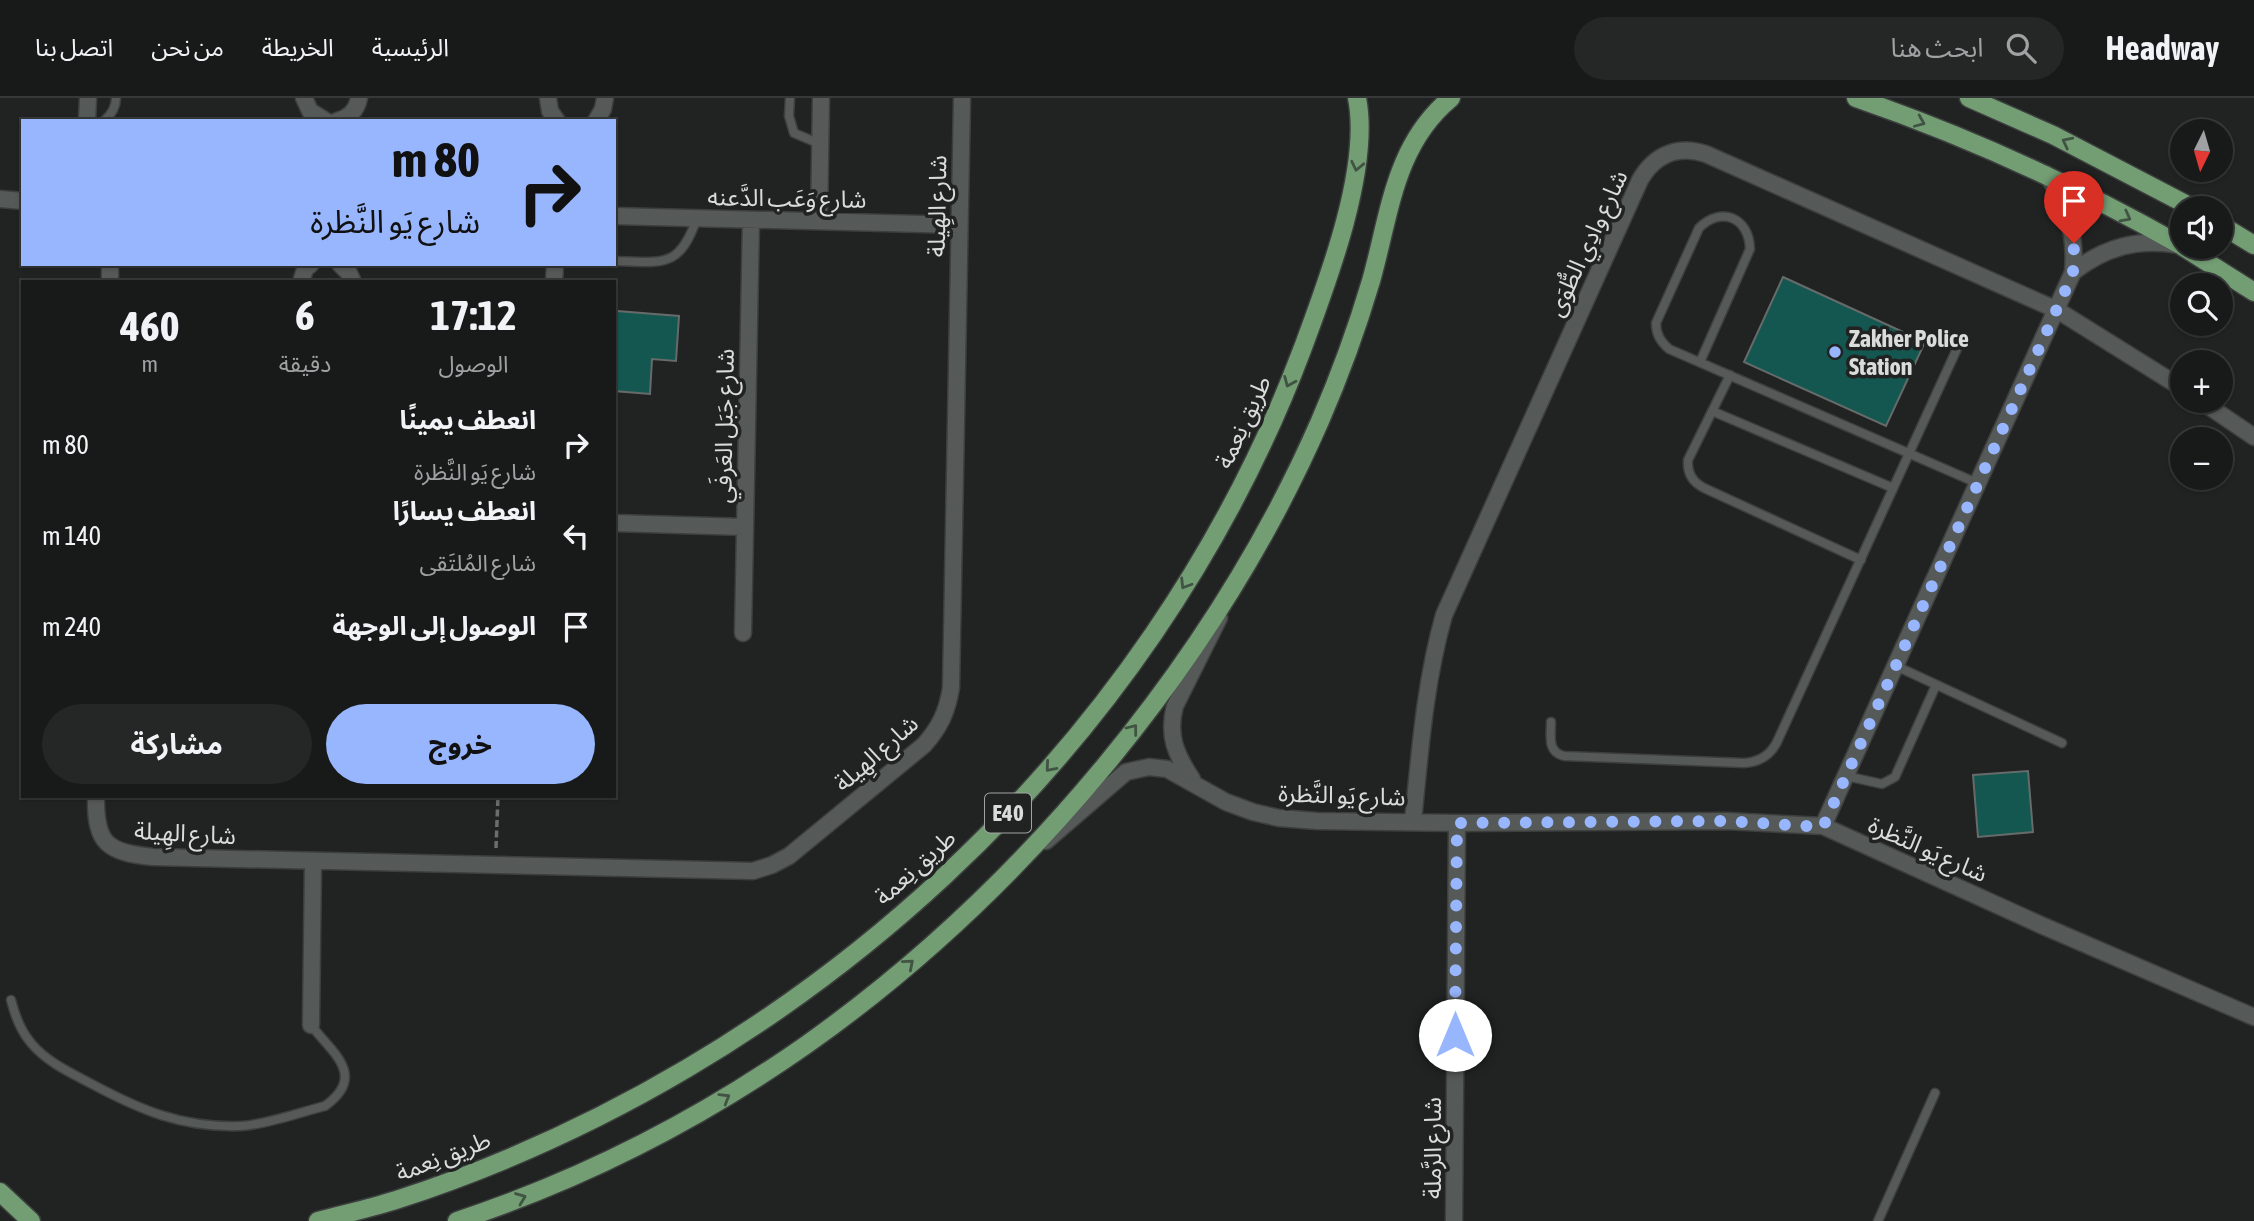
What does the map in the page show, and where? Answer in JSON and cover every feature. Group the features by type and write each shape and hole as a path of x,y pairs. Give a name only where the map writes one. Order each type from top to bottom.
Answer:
{"main road":[{"name":"طريق نِعمة","path":"317,1221 394,1201 507,1158 616,1107 721,1047 781,1007 868,942 956,865 1028,791 1073,740 1142,650 1204,554 1257,454 1297,363 1336,247 1360,151 1361,131 1357,98"},
{"name":"E40","path":"457,1221 582,1173 697,1115 753,1081 858,1006 908,965 997,883 1075,800 1133,729 1187,656 1243,569 1297,470 1338,377 1371,280 1401,165 1418,133 1451,98"},
{"path":"1856,98 1902,114 2046,174 2170,240"},
{"path":"1969,98 2053,135 2170,196"},
{"path":"2233,232 2254,245"},
{"path":"2202,259 2254,292"},
{"path":"0,1192 26,1216 48,1221"}],"street":[{"path":"87,119 88,98"},
{"path":"304,98 310,111 323,119"},
{"path":"342,119 355,109 359,98"},
{"path":"548,98 550,111 556,119"},
{"path":"597,119 605,98"},
{"path":"819,221 821,98"},
{"name":"شارع الهِيلة","path":"96,798 95,815 101,836 114,850 127,854 733,871 753,871 789,856 914,754 938,729 945,715 950,688 962,98"},
{"name":"شارع وادِي الطُّوَى","path":"1413,821 1430,667 1444,615 1640,180 1656,159 1680,150 1706,154 2057,310 2170,381"},
{"path":"1823,827 2073,272 2072,228 2062,200 2046,174"},
{"path":"1,200 21,201"},
{"name":"شارع وَعَب الدَّعنه","path":"616,216 959,225"},
{"name":"شارع جَبَل العَرفَي","path":"743,633 751,220"},
{"path":"2073,272 2100,254 2131,243 2170,245"},
{"path":"342,266 352,280"},
{"path":"2219,413 2254,437"},
{"path":"616,523 745,527"},
{"name":"شارع يَو النَّظرة","path":"1193,781 1174,747 1171,732 1175,706 1243,569"},
{"name":"شارع يَو النَّظرة","path":"997,883 1126,772 1149,767 1167,769 1193,781 1226,802 1279,818 1457,823 1726,821 1823,827 2254,1017"},
{"name":"شارع الرَّملة","path":"1454,1221 1457,823"},
{"path":"311,1025 313,861"}],"lane":[{"path":"106,119 116,104 116,98"},
{"path":"790,98 789,116 794,133 820,144"},
{"path":"1700,362 1750,249 1745,228 1738,220 1727,216 1706,220 1699,228 1657,323 1656,330 1663,344 1669,349 1977,482"},
{"path":"616,261 660,262 673,258 689,241 697,218"},
{"path":"1550,722 1552,748 1563,756 1744,763 1764,758 1777,742 1961,340"},
{"path":"1730,375 1688,460 1689,473 1693,480 1704,488 1861,560"},
{"path":"1712,411 1893,488"},
{"path":"1896,666 2062,743"},
{"path":"1846,776 1882,784 1895,777 1936,685"},
{"path":"11,1000 20,1028 34,1047 52,1063 134,1106 159,1115 210,1125 246,1126 325,1106 332,1100 342,1086 344,1065 333,1048 311,1025"},
{"path":"1878,1221 1935,1093"}],"path":[{"path":"495,864 498,798"}],"building":[{"name":"Zakher Police Station","path":"1783,277 1925,342 1886,426 1744,362"},
{"path":"617,311 679,316 676,361 652,359 650,394 616,391"},
{"path":"2028,771 2033,832 1978,837 1973,775"}],"place":[{"name":"Zakher Police Station","path":"1835,352"}],"route":[{"path":"1455,1035 1457,823 1726,821 1823,827 2065,291 2073,272 2074,243"}]}
